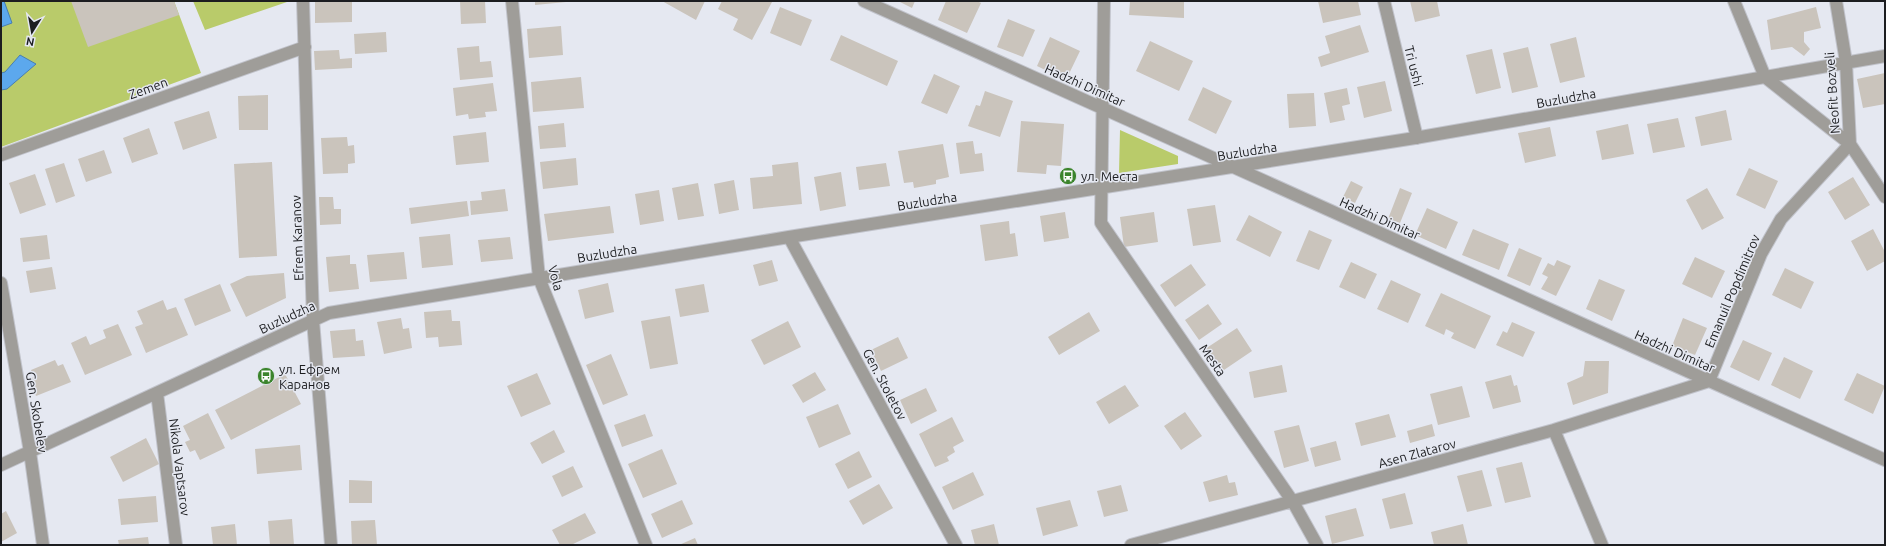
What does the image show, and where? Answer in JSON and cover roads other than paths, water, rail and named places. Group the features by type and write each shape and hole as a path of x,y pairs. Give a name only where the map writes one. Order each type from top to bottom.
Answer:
{"street":[{"name":"Efrem Karanov","path":"303,1 313,320 331,545"},
{"name":"Vola","path":"512,1 538,278 646,545"},
{"name":"Hadzhi Dimitar","path":"864,1 1885,460"},
{"name":"Mesta","path":"1104,1 1101,223 1293,502 1317,545"},
{"name":"Tri ushi","path":"1384,1 1417,138"},
{"path":"1734,1 1765,77 1850,144"},
{"name":"Neofit Bozveli","path":"1836,1 1846,62 1850,144 1885,197"},
{"name":"Zemen","path":"1,156 305,47"},
{"name":"Buzludzha","path":"1,465 329,313 789,237 1417,138 1885,56"},
{"name":"Emanuil Popdimitrov","path":"1709,381 1761,254 1781,219 1850,144"},
{"name":"Gen. Stoletov","path":"789,237 956,545"},
{"name":"Gen. Skobelev","path":"1,283 30,452 43,545"},
{"name":"Asen Zlatarov","path":"1134,545 1554,430 1709,381"},
{"name":"Nikola Vaptsarov","path":"157,393 176,545"},
{"path":"1554,430 1602,545"}],"water":[{"path":"1,1 4,1 12,23 1,27"},
{"path":"20,55 36,64 7,89 1,90 1,73 5,72"}],"place":[{"name":"ул. Места","path":"1068,176"},
{"name":"ул. Ефрем Каранов","path":"266,376"}]}
